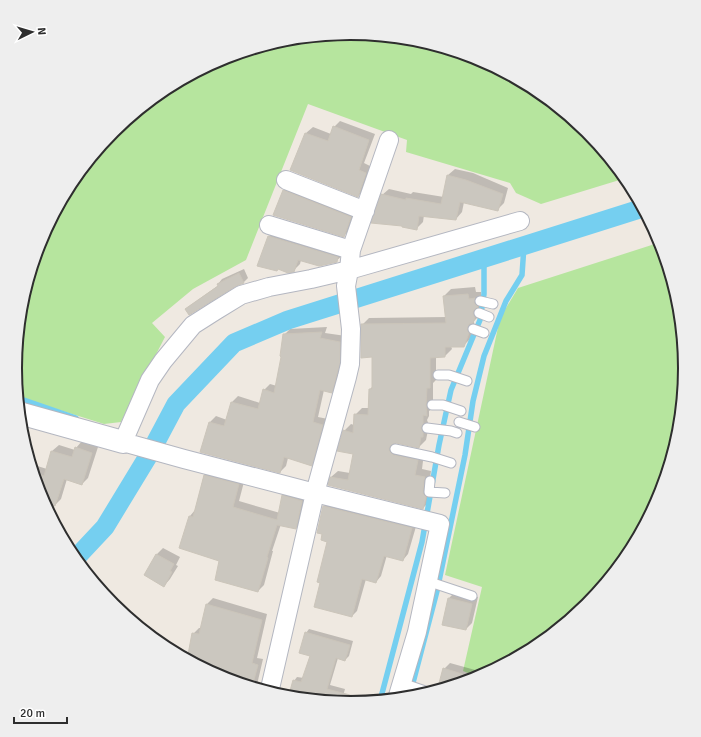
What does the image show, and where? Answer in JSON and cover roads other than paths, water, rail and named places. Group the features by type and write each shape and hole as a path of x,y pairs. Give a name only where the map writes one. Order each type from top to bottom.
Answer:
{"street":[{"path":"270,687 315,493 350,364 351,329 347,278 352,250 389,140"},
{"path":"286,180 365,211"},
{"path":"129,444 150,380 163,361 193,325 215,310 241,296 269,287 310,279 347,278 520,221"},
{"path":"269,225 352,250"},
{"path":"26,415 184,459 440,524 434,583 417,632 406,689"}],"lane":[{"path":"480,301 493,304"},
{"path":"438,375 449,375 465,380"},
{"path":"432,405 442,405 459,410"},
{"path":"461,422 474,427"},
{"path":"432,429 454,432"},
{"path":"395,449 449,462"},
{"path":"430,481 429,492 443,493"},
{"path":"434,583 472,596"},
{"path":"406,689 416,691"}],"waterway":[{"path":"79,554 105,527 150,453 176,404 234,343 288,320 638,210"},
{"path":"411,692 437,591 465,455 473,401 484,356 506,301 522,275 524,246"},
{"path":"382,695 422,542 439,445 451,390 480,320 484,294 484,258"},
{"path":"24,400 76,418"}]}
